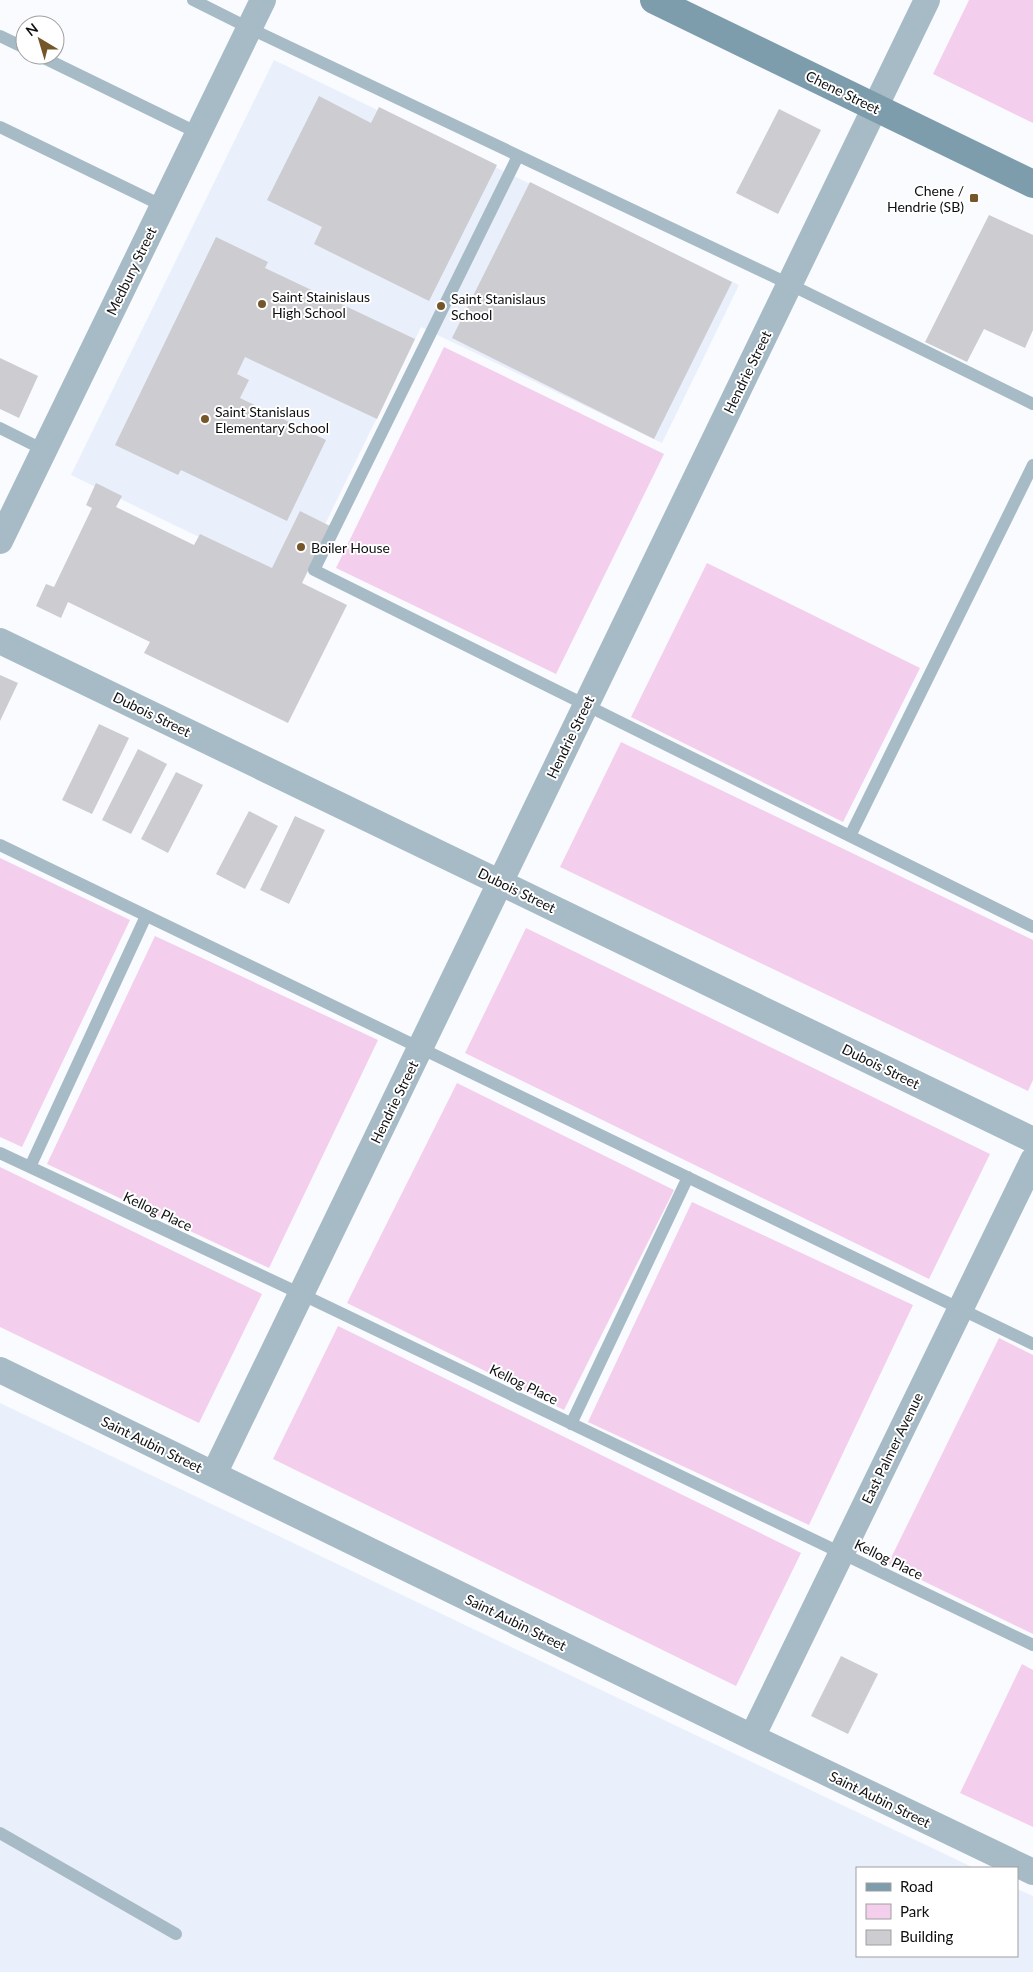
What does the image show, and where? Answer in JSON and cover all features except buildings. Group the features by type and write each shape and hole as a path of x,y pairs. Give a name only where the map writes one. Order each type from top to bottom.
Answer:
{"street":[{"name":"Medbury Street","path":"0,541 263,0"},
{"name":"Chene Street","path":"654,0 1033,184"},
{"name":"Hendrie Street","path":"214,1474 927,0"},
{"name":"Dubois Street","path":"0,640 1033,1140"},
{"name":"East Palmer Avenue","path":"752,1737 1033,1160"},
{"name":"Saint Aubin Street","path":"0,1370 1033,1872"}],"lane":[{"path":"193,0 790,284 1033,404"},
{"path":"0,36 15,43"},
{"path":"58,65 198,134"},
{"path":"0,127 163,206"},
{"path":"518,156 314,570 1033,926"},
{"path":"0,428 44,450"},
{"path":"850,836 1033,465"},
{"path":"0,846 1033,1344"},
{"path":"30,1167 146,916"},
{"name":"Kellog Place","path":"0,1153 301,1294 1033,1645"},
{"path":"571,1424 688,1177"},
{"path":"0,1833 176,1934"}],"shaded area":[{"name":"Saint Stanislaus School","path":"274,60 739,285 662,443 421,327 296,584 71,475"},
{"path":"0,1403 972,1867 856,1867 856,1957 1018,1957 1018,1889 1033,1896 1033,1972 0,1972"}],"green space":[{"path":"969,0 1033,0 1033,123 933,74"},
{"path":"444,347 664,454 556,674 336,568"},
{"path":"707,563 920,668 843,822 631,717"},
{"path":"621,742 1033,940 1033,1080 1028,1091 560,867"},
{"path":"0,858 130,920 22,1147 0,1137"},
{"path":"526,928 990,1154 929,1279 465,1053"},
{"path":"155,936 378,1040 269,1268 47,1164"},
{"path":"457,1083 674,1190 564,1410 347,1303"},
{"path":"0,1167 262,1294 199,1423 0,1327"},
{"path":"692,1202 913,1305 809,1525 588,1422"},
{"path":"338,1326 801,1553 736,1686 273,1459"},
{"path":"999,1338 1033,1355 1033,1634 888,1564"},
{"path":"1022,1664 1033,1670 1033,1827 960,1793"}],"place":[{"name":"Chene / Hendrie (SB)","path":"974,198"},
{"name":"Saint Stainislaus High School","path":"262,304"},
{"name":"Saint Stanislaus School","path":"441,306"},
{"name":"Saint Stanislaus Elementary School","path":"205,419"},
{"name":"Boiler House","path":"301,547"}]}
